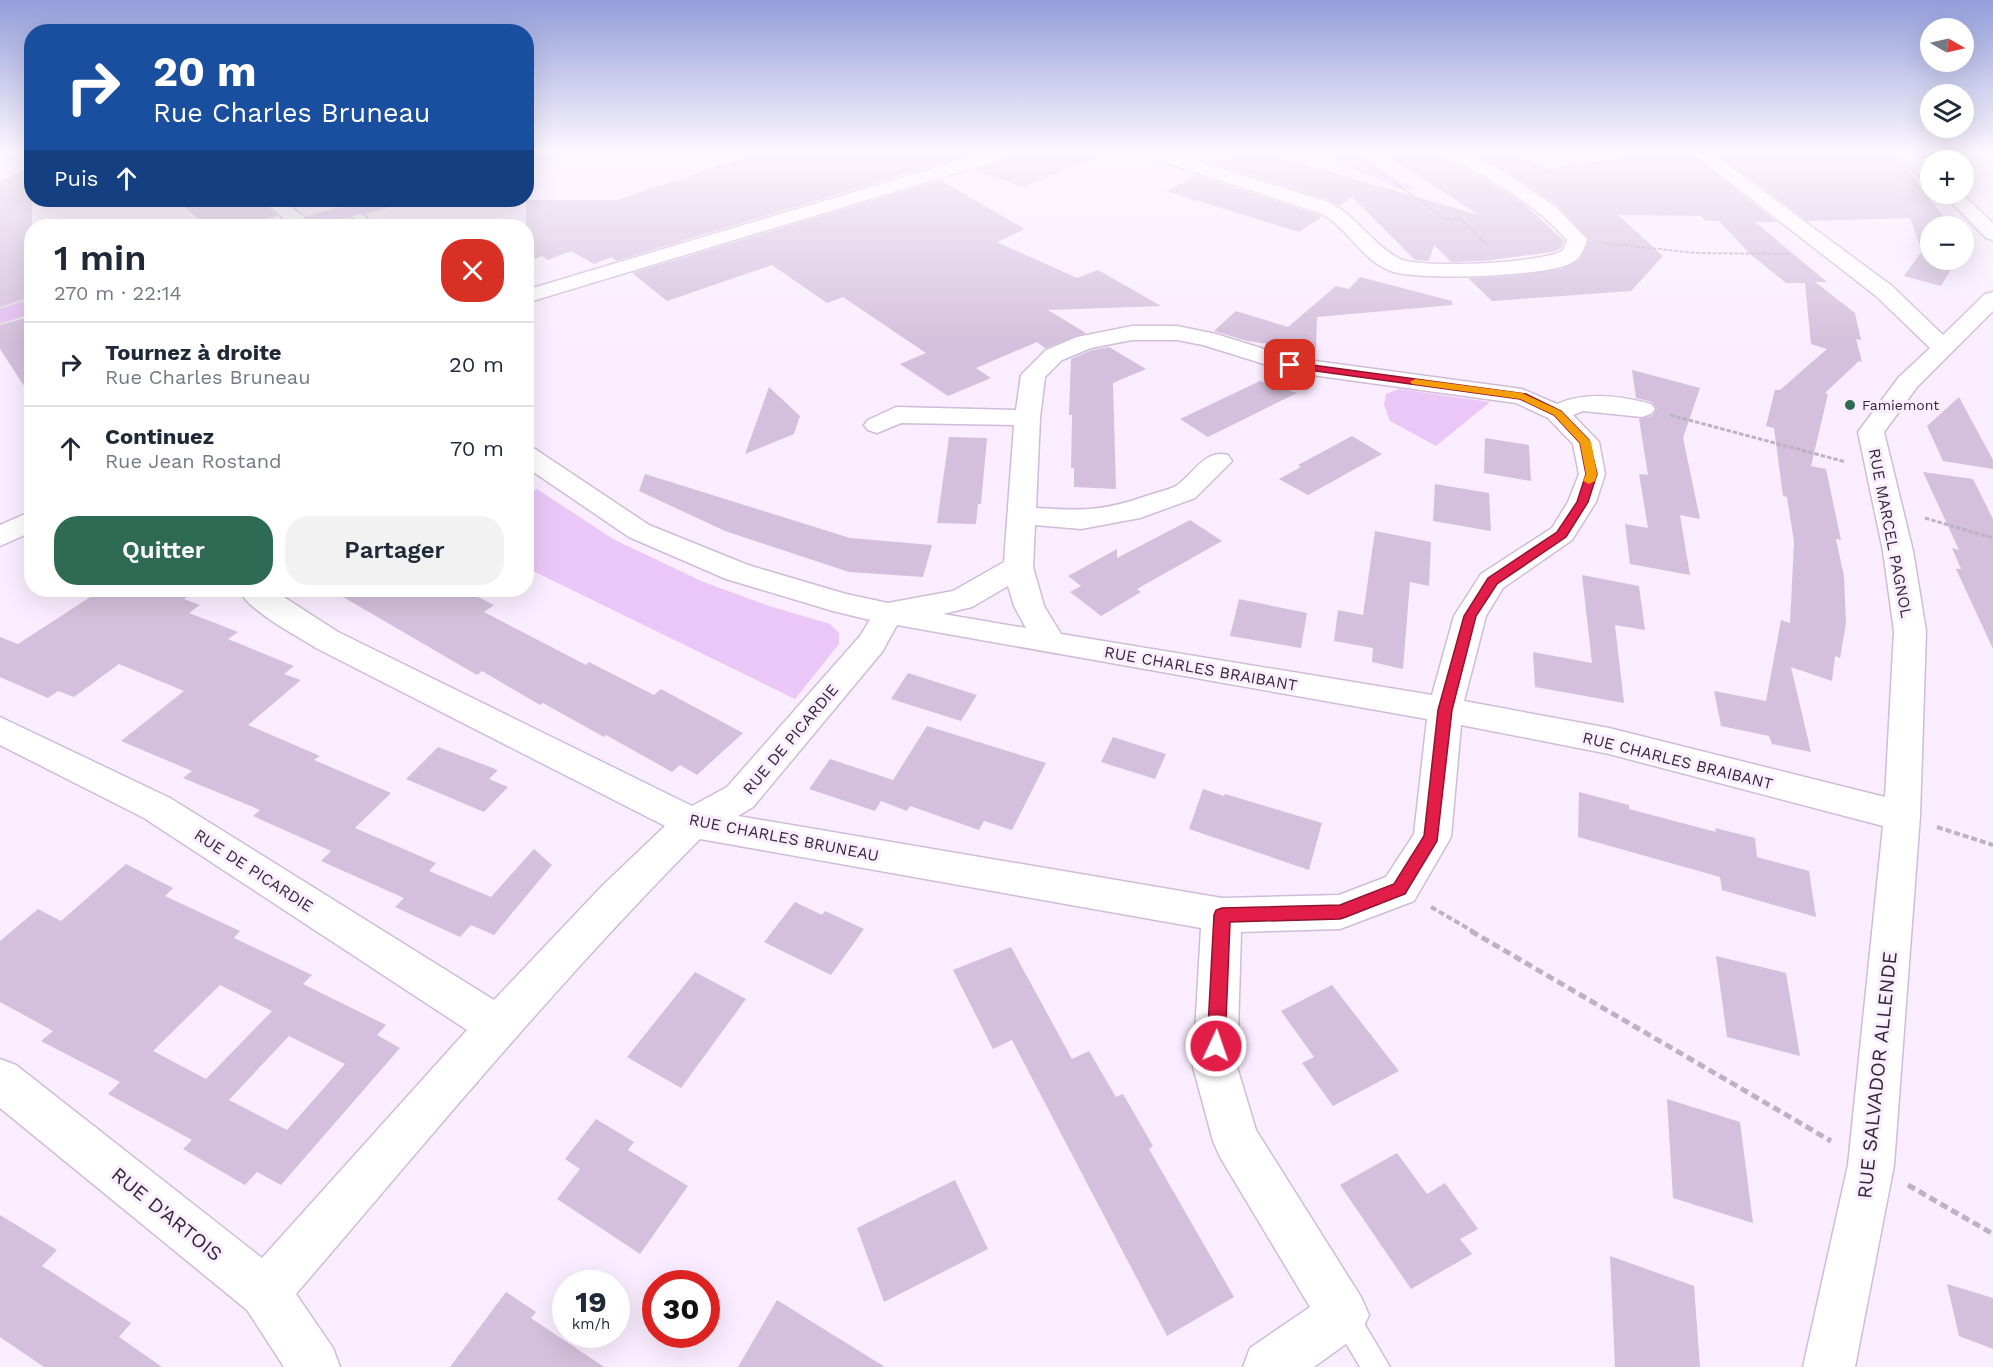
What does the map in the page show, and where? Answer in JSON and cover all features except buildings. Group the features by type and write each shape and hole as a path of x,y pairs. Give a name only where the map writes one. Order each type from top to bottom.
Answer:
{"main road":[{"path":"0,316 24,308"}],"street":[{"path":"534,295 792,217"},
{"path":"1339,217 1386,261 1401,268 1423,272 1511,266 1564,259 1574,250 1576,241 1565,224 1555,217"},
{"path":"1786,217 1884,291 1943,348"},
{"path":"1975,217 1993,234"},
{"name":"RUE MARCEL PAGNOL","path":"1902,816 1910,631 1898,551 1871,432 1908,382 1993,298"},
{"path":"1050,642 1029,606 1018,567 1027,418 1033,375 1054,356 1085,342 1132,333 1177,333 1208,339 1290,365 1522,396 1557,413 1586,442 1592,474 1582,502 1562,534 1492,581 1470,616 1445,710 1432,837 1400,889"},
{"path":"1557,413 1579,403 1641,409"},
{"path":"877,425 896,414 1027,418"},
{"name":"RUE CHARLES BRAIBANT","path":"534,460 639,531 738,572 844,604 951,626 1445,710 1609,741 1902,816"},
{"path":"1020,515 1081,520 1130,512 1185,492 1219,461"},
{"path":"0,537 24,524"},
{"path":"889,613 961,600 1018,567"},
{"name":"RUE CHARLES BRUNEAU","path":"263,597 327,640 693,823 1222,915 1340,912 1400,889"},
{"name":"RUE DE PICARDIE","path":"265,1292 498,1026 617,897 693,823 740,797 870,644 889,613"},
{"name":"RUE DE PICARDIE","path":"0,730 157,808 498,1026"},
{"name":"RUE SALVADOR ALLENDE","path":"1829,1367 1871,1165 1902,816"},
{"path":"1222,915 1215,1067 1236,1141 1343,1315 1269,1367"},
{"name":"RUE D'ARTOIS","path":"0,1080 265,1292 314,1367"}],"lane":[{"path":"1343,1315 1376,1367"}],"path":[{"path":"1443,217 1446,219 1460,218 1511,266"},
{"path":"1576,241 1696,253 1836,254"},
{"path":"1641,409 1879,470"},
{"path":"1886,502 1926,518 1993,538"},
{"path":"1902,816 1993,845"},
{"path":"1400,889 1993,1234"}],"shaded area":[{"path":"1399,389 1490,402 1436,446 1390,421 1384,404 1386,394"},
{"path":"537,489 613,539 701,581 766,605 830,624 839,633 839,644 795,699 534,571 534,490"}],"slow traffic":[{"path":"1415,382 1522,396 1557,413 1586,442 1592,474 1589,481"}],"place":[{"name":"Famiemont","path":"1850,405"}],"route":[{"path":"1216,1046 1222,915 1340,912 1400,889 1432,837 1445,710 1470,616 1492,581 1562,534 1582,502 1592,474 1586,442 1557,413 1522,396 1290,365"}]}
